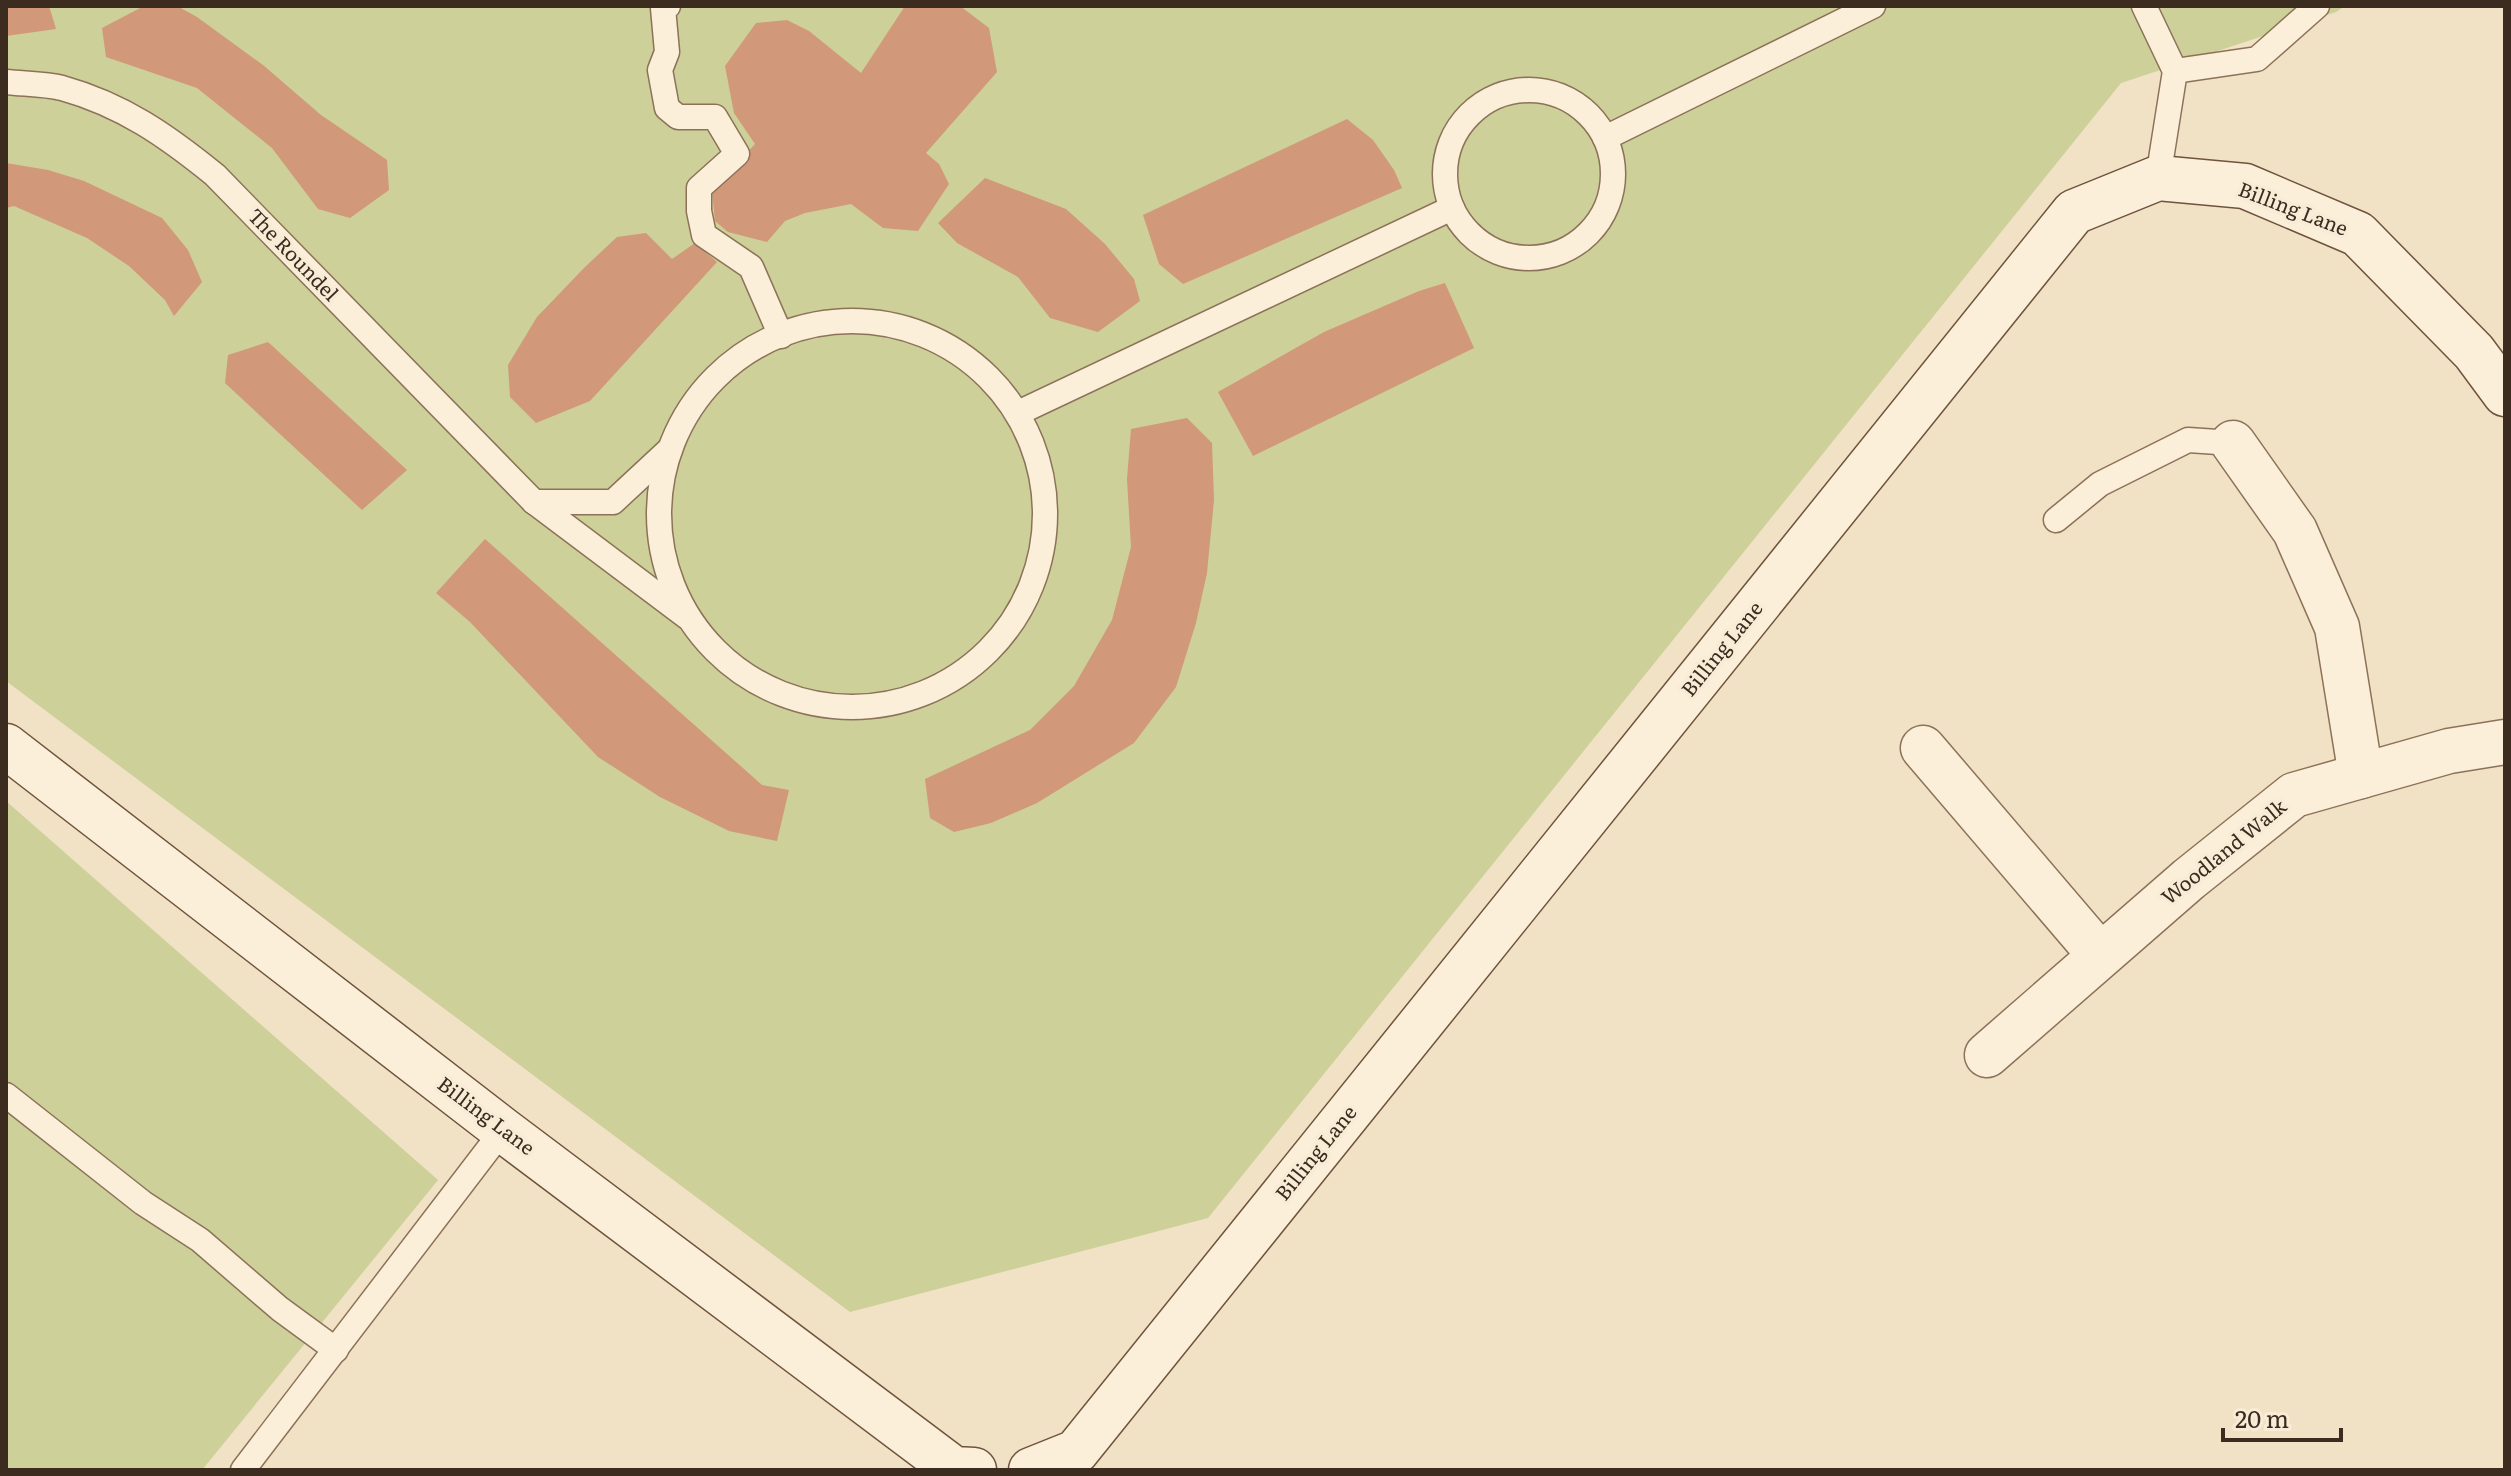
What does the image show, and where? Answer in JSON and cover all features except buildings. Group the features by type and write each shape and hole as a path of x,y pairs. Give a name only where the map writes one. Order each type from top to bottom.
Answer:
{"street":[{"name":"Billing Lane","path":"1031,1470 1076,1452 2074,212 2158,178 2245,186 2358,234 2474,352 2505,394"},
{"path":"2233,443 2295,531 2337,627 2361,776"},
{"name":"Woodland Walk","path":"1987,1055 2100,955 2294,795 2449,751 2505,742"},
{"name":"Billing Lane","path":"6,746 503,1130 954,1469 974,1470"},
{"path":"1923,748 2100,955"}],"lane":[{"path":"668,6 663,8 667,52 660,70 667,108 678,117 715,117 737,154 699,188 699,211 704,235 751,267 781,336"},
{"path":"1605,138 1873,6"},
{"path":"2144,6 2175,71 2158,178"},
{"path":"2175,71 2257,59 2317,6"},
{"name":"The Roundel","path":"6,82 59,87 105,102 163,133 215,175 534,502 687,617"},
{"path":"1520,91 1546,92 1570,101 1591,117 1605,138 1613,164 1612,190 1603,216 1586,236 1564,251 1539,258 1512,257 1487,248 1466,231 1452,208 1445,184 1451,145 1456,132 1472,112 1494,98 1520,91"},
{"path":"1018,413 1452,208"},
{"path":"864,321 925,334 978,367 1018,413 1042,470 1046,530 1032,589 1000,640 954,680 898,703 838,708 779,694 727,663 687,617 664,564 658,505 670,449 700,394 746,352 781,336 803,327 864,321"},
{"path":"2056,520 2100,484 2188,440 2233,443"},
{"path":"534,502 613,502 670,449"},
{"path":"6,1095 143,1203 200,1240 280,1309 336,1350"},
{"path":"243,1470 503,1130"}],"green space":[{"path":"6,6 2345,6 2336,12 2121,83 1208,1218 850,1312 6,681"},
{"path":"6,801 438,1180 202,1470 6,1470"}]}
